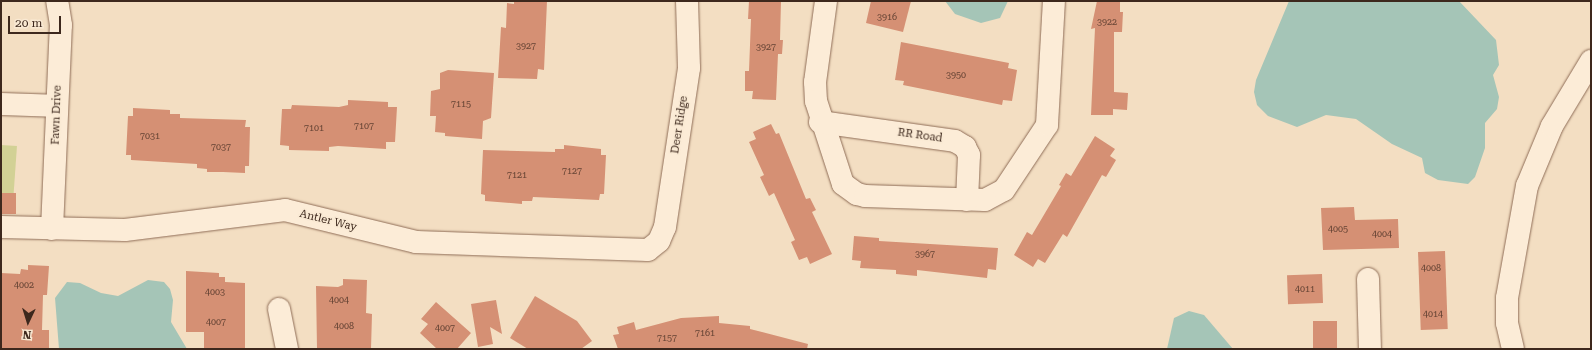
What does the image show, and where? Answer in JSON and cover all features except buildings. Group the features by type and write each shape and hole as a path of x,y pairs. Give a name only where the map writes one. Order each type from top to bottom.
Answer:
{"street":[{"name":"Fawn Drive","path":"52,228 61,25 57,1"},
{"name":"Deer Ridge","path":"654,245 664,231 689,68 687,1"},
{"path":"826,1 815,82 820,122 839,177 857,194 967,200 985,200 1004,190 1047,125 1054,1"},
{"path":"1513,349 1507,324 1507,298 1527,186 1552,126 1591,61"},
{"path":"1,104 57,106"},
{"name":"RR Road","path":"820,122 955,140 964,146 968,155 967,200"},
{"name":"Antler Way","path":"1,227 124,230 285,210 416,242 638,252 654,245"},
{"path":"1368,280 1370,349"},
{"path":"279,309 287,349"}],"shaded area":[{"path":"945,1 1008,1 1000,18 981,23 955,14"},
{"path":"1289,1 1459,1 1496,40 1499,65 1493,75 1499,97 1497,109 1485,123 1485,148 1475,177 1468,184 1438,180 1425,173 1422,158 1392,144 1356,119 1326,115 1297,127 1268,116 1257,105 1254,92 1256,80"},
{"path":"1,145 17,146 14,194 1,193"},
{"path":"148,280 164,282 170,289 173,300 171,322 187,349 59,349 55,298 67,282 80,283 101,293 118,296"},
{"path":"1189,311 1204,315 1233,349 1167,349 1174,318"}]}
